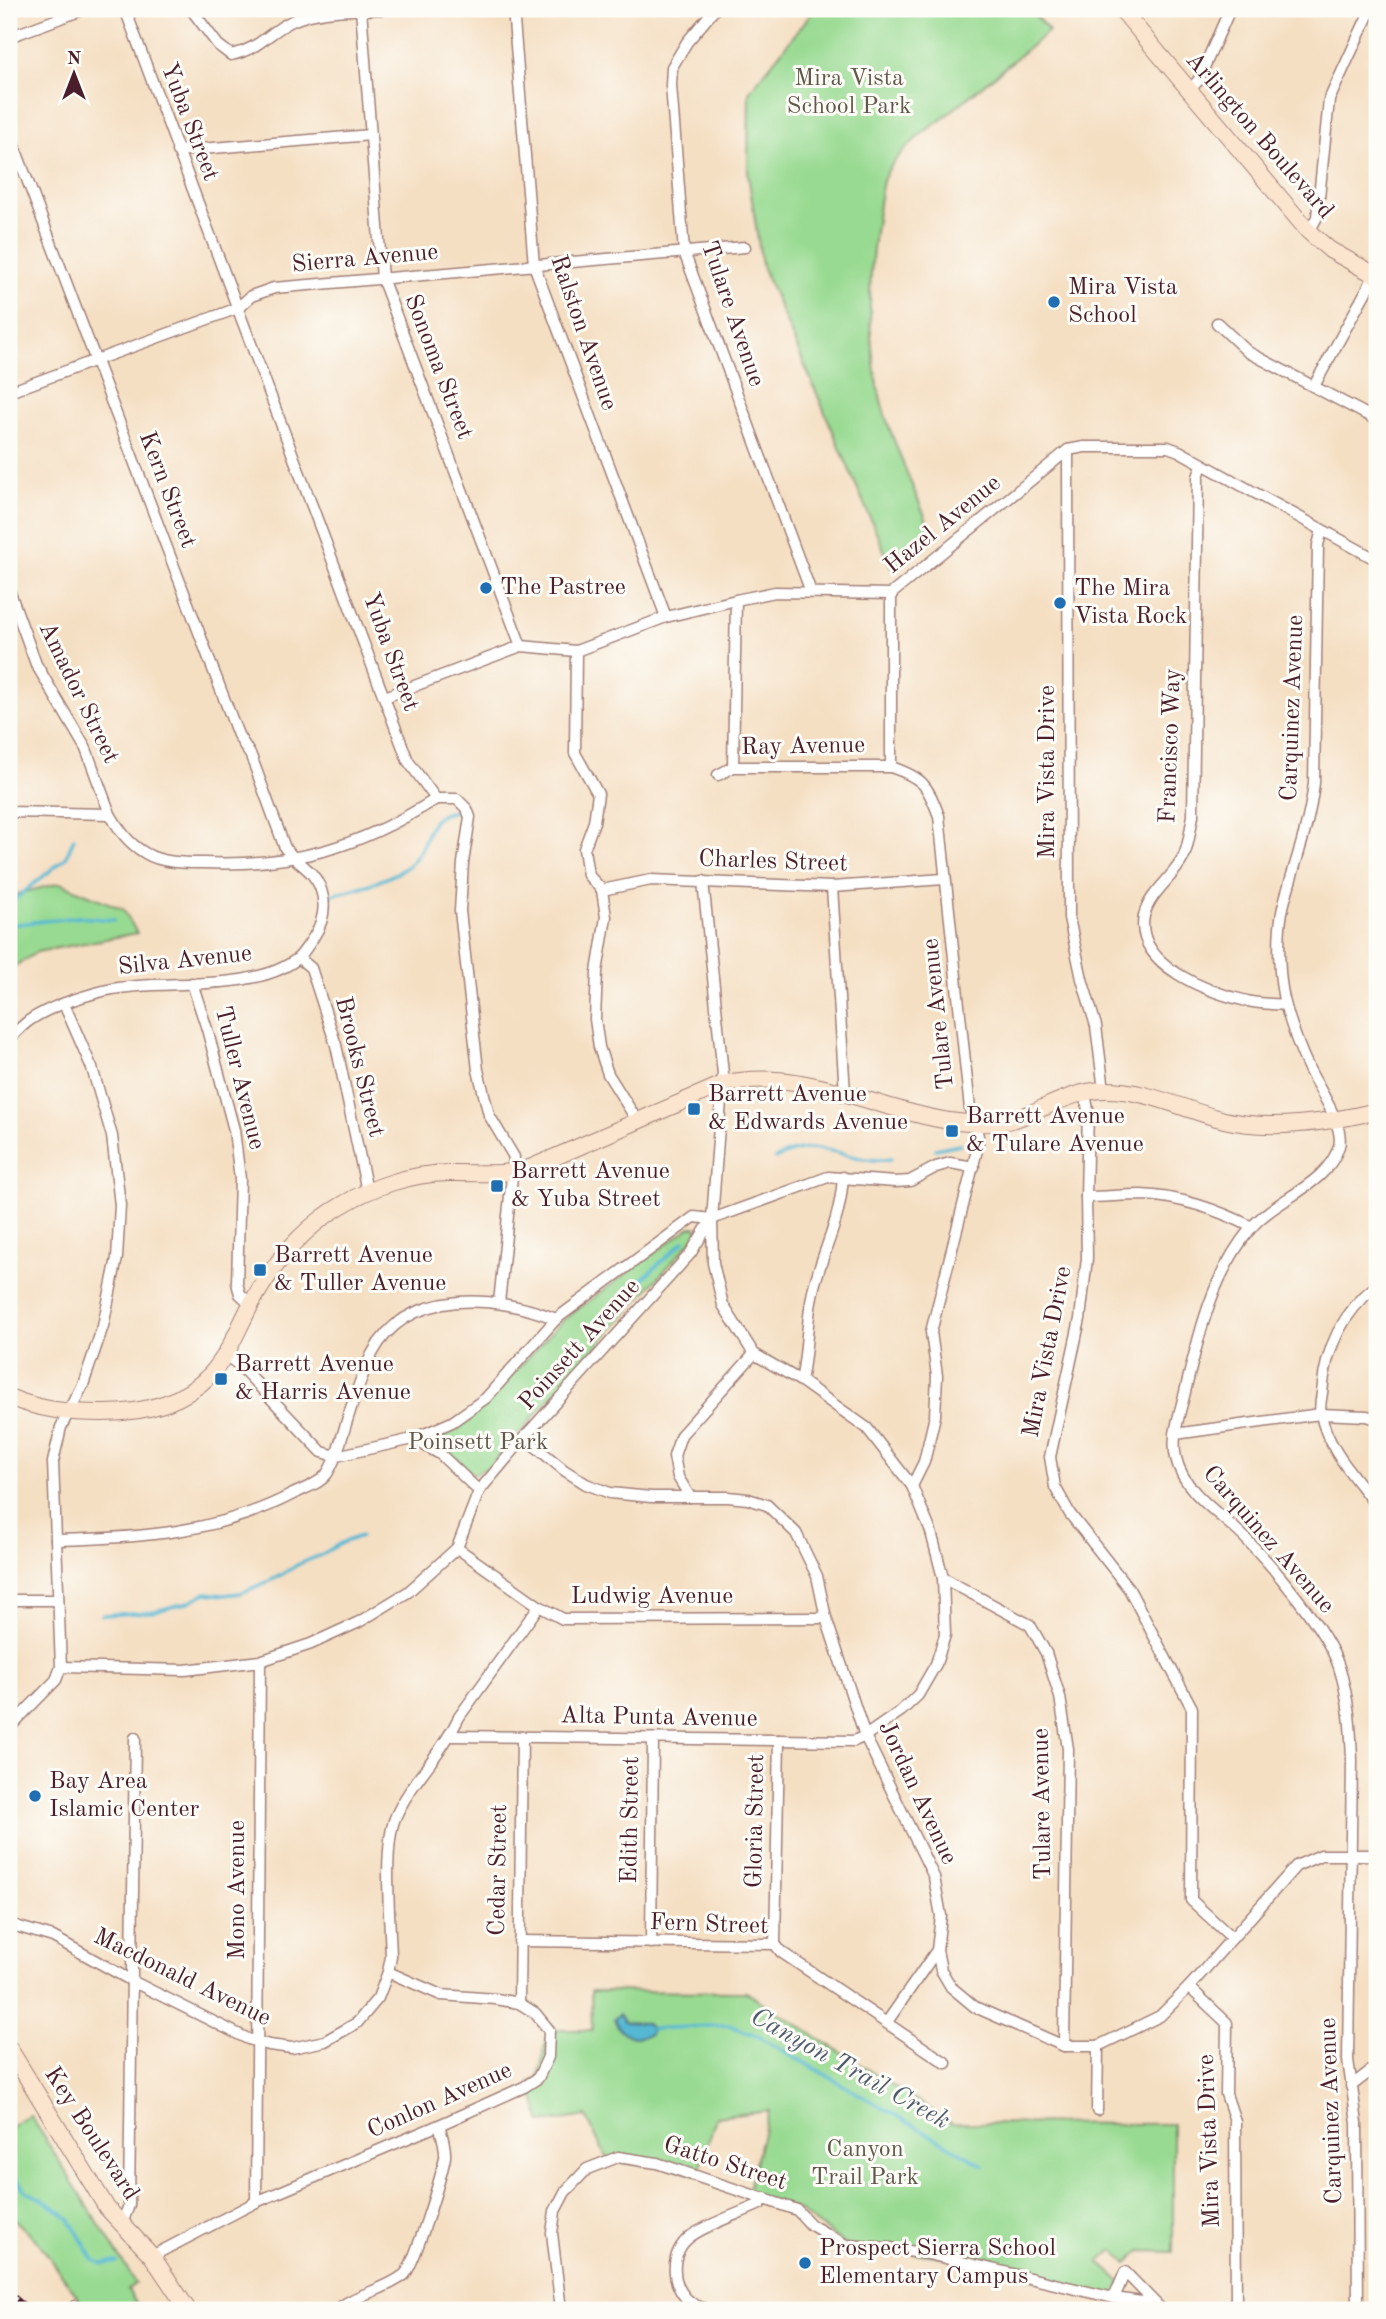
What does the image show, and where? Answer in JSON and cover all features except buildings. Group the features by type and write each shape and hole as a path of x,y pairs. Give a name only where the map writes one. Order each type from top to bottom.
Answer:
{"street":[{"path":"9,37 85,9"},
{"name":"Yuba Street","path":"125,9 408,761 436,799"},
{"path":"191,9 218,46 231,55 249,51 290,22 312,13 383,9"},
{"name":"Sonoma Street","path":"361,9 382,278 521,646"},
{"name":"Ralston Avenue","path":"516,9 513,21 534,265 666,617"},
{"name":"Tulare Avenue","path":"715,9 687,42 672,67 671,85 684,252 811,592"},
{"name":"Arlington Boulevard","path":"1121,9 1309,232 1330,250 1376,275"},
{"path":"1189,90 1198,81 1230,9"},
{"path":"1309,232 1317,217 1329,100 1371,9"},
{"name":"Kern Street","path":"9,132 238,735 251,755 285,848 294,860"},
{"path":"177,151 371,135"},
{"name":"Sierra Avenue","path":"9,392 238,308 251,296 274,288 745,247"},
{"path":"1314,386 1376,275"},
{"path":"1217,323 1248,352 1377,420"},
{"path":"1068,450 1084,447 1168,447 1377,560"},
{"name":"Hazel Avenue","path":"385,698 521,646 576,650 666,617 736,600 775,592 891,594 1068,450"},
{"name":"Mira Vista Drive","path":"1068,450 1069,918 1082,979 1096,1026 1104,1090"},
{"name":"Francisco Way","path":"1202,465 1198,477 1193,816 1184,857 1153,897 1144,916 1146,934 1150,948 1177,975 1249,1002 1285,1005"},
{"name":"Carquinez Avenue","path":"1322,530 1318,545 1314,783 1310,816 1283,910 1279,958 1285,1005 1309,1068 1340,1134 1340,1145 1328,1168 1252,1227 1221,1273 1201,1325 1175,1434 1176,1458 1188,1483 1245,1538 1300,1603 1321,1633 1338,1665 1350,1712 1352,1761 1348,2060 1357,2123 1357,2310"},
{"name":"Amador Street","path":"9,590 36,664 86,749 110,814 126,840 148,855 175,862 237,865 294,860 360,839 401,820 436,799"},
{"path":"891,594 891,766"},
{"path":"733,767 736,600"},
{"path":"576,650 575,752 598,794 594,822 584,849 588,875 602,890 606,917 597,972 595,1019 599,1047 608,1074 638,1122"},
{"name":"Tulare Avenue","path":"891,766 915,775 930,791 939,816 970,1110 978,1146 931,1332 937,1376 935,1416 924,1462 912,1486"},
{"name":"Ray Avenue","path":"718,775 733,767 891,766"},
{"path":"436,799 457,799 467,809 470,817 460,911 465,971 484,1100 489,1115 514,1157 499,1303"},
{"path":"9,812 110,814"},
{"name":"Silva Avenue","path":"9,1039 33,1018 64,1003 105,991 143,985 238,980 277,972 299,958 319,929 324,906 320,887 307,866 294,860"},
{"name":"Charles Street","path":"602,890 651,880 832,887 944,879"},
{"path":"703,881 723,1084 712,1219 713,1263 723,1306 754,1354 801,1381 867,1429 912,1486 931,1532 943,1578 945,1635 936,1664 918,1695 866,1736"},
{"path":"832,887 845,1093"},
{"name":"Brooks Street","path":"299,958 311,968 336,1045 367,1191"},
{"name":"Tuller Avenue","path":"192,984 234,1130 240,1179 237,1283 240,1294 251,1304"},
{"path":"9,1728 56,1680 61,1667 54,1462 61,1427 83,1385 103,1326 117,1258 120,1205 109,1125 92,1068 64,1003"},
{"path":"9,1397 68,1412 120,1413 151,1408 180,1397 209,1376 225,1354 268,1276 296,1241 341,1205 367,1191 422,1176 445,1173 512,1174 723,1084 740,1080 782,1079 803,1082 911,1114 974,1123 1013,1119 1069,1097 1104,1090 1138,1093 1226,1121 1279,1125 1377,1111"},
{"name":"Mira Vista Drive","path":"1085,1093 1088,1110 1087,1258 1080,1319 1050,1457 1055,1487 1070,1514 1129,1588 1192,1708 1191,1900 1232,1938"},
{"path":"225,1354 241,1367 322,1452 336,1456 413,1438 452,1422 486,1398 556,1318 694,1217 712,1219 828,1177 910,1181 950,1163 974,1167"},
{"path":"801,1381 812,1295 841,1202 843,1177"},
{"path":"1086,1197 1142,1195 1172,1199 1235,1218 1252,1227"},
{"name":"Poinsett Avenue","path":"61,1667 185,1670 260,1661 312,1644 359,1622 408,1592 457,1548 479,1491 690,1254 712,1219"},
{"path":"1377,1285 1358,1300 1339,1329 1324,1368 1320,1414 1335,1450 1377,1507"},
{"path":"56,1540 130,1538 190,1530 239,1517 325,1478 336,1456 352,1403 373,1352 394,1325 425,1308 461,1301 499,1303 556,1318"},
{"path":"690,1497 678,1478 674,1456 681,1435 754,1354"},
{"path":"1175,1434 1320,1414 1367,1416 1377,1419"},
{"path":"413,1438 440,1454 479,1491"},
{"name":"Jordan Avenue","path":"525,1438 564,1470 610,1493 652,1497 748,1499 767,1505 796,1533 817,1576 826,1618 866,1736 934,1877 941,1916 937,1950 941,1970 951,1987 975,2007 1064,2046 1098,2046 1160,2016 1296,1866 1321,1855 1377,1855"},
{"name":"Ludwig Avenue","path":"457,1548 539,1606 563,1619 826,1618"},
{"name":"Tulare Avenue","path":"943,1578 1030,1625 1046,1653 1060,1697 1068,1749 1064,2046"},
{"path":"9,1600 57,1600"},
{"path":"450,1736 459,1717 539,1606"},
{"name":"Mono Avenue","path":"256,2202 260,1661"},
{"name":"Alta Punta Avenue","path":"450,1736 854,1741 866,1736"},
{"name":"Macdonald Avenue","path":"9,1924 54,1937 132,1981 258,2043 292,2048 325,2041 357,2023 378,1997 388,1972 390,1957 389,1836 396,1815 450,1736"},
{"name":"Cedar Street","path":"519,2003 522,1737"},
{"path":"122,2224 129,2205 135,1738"},
{"name":"Edith Street","path":"651,1943 653,1739"},
{"name":"Gloria Street","path":"775,1944 779,1740"},
{"name":"Fern Street","path":"519,1941 775,1944 781,1952 946,2063"},
{"path":"887,2022 937,1950"},
{"path":"388,1972 441,1995 519,2003"},
{"name":"Mira Vista Drive","path":"1189,1987 1227,2023 1226,2094 1235,2121 1236,2310"},
{"name":"Conlon Avenue","path":"152,2256 256,2202 439,2125 524,2087 538,2078 548,2057 549,2030 536,2012 519,2003"},
{"path":"1097,2110 1098,2046"},
{"name":"Key Boulevard","path":"9,2048 107,2207 152,2256 188,2310"},
{"path":"1351,2086 1377,2066"},
{"path":"337,2310 345,2303 383,2289 407,2273 416,2253 445,2157 439,2125"},
{"name":"Gatto Street","path":"561,2310 552,2233 555,2211 565,2192 587,2169 618,2157 657,2163 797,2210 811,2225 846,2245 928,2254 1158,2307"},
{"path":"710,2310 692,2304 680,2292 674,2269 678,2251 690,2237 760,2204 765,2198"},
{"path":"1114,2298 1125,2272 1158,2307"}],"green space":[{"name":"Mira Vista School Park","path":"815,9 1029,9 1049,31 914,141 898,157 883,181 871,267 870,317 874,366 890,431 935,539 893,571 762,266 748,174 749,92"},
{"path":"60,883 123,909 137,933 37,952 9,970 9,896"},
{"name":"Poinsett Park","path":"690,1227 696,1227 699,1232 489,1467 474,1474 437,1445 433,1439 435,1435 462,1422 480,1409 562,1321"},
{"name":"Canyon Trail Park","path":"591,1991 746,1992 952,2123 1173,2124 1173,2252 1141,2251 1127,2264 1114,2250 1099,2262 1121,2282 1114,2298 937,2256 846,2245 798,2210 747,2192 769,2111 716,2117 698,2176 675,2168 608,2161 586,2116 542,2123 530,2083 538,2078 549,2030 592,2030"},
{"path":"30,2115 136,2283 128,2290 140,2310 87,2310 39,2243 9,2214 9,2128"}],"water":[{"path":"619,2014 625,2022 645,2023 650,2027 650,2034 628,2036 620,2030 614,2019"}],"waterway":[{"path":"331,895 375,883 397,873 419,853 432,823 446,813 457,811"},
{"path":"9,904 66,858 74,838"},
{"path":"9,925 79,917 114,920"},
{"path":"935,1149 960,1144"},
{"path":"775,1159 808,1149 822,1149 876,1160 891,1159"},
{"path":"595,1322 684,1241"},
{"path":"102,1615 152,1612 186,1603 206,1593 241,1593 274,1579 341,1543 361,1536"},
{"name":"Canyon Trail Creek","path":"651,2029 728,2025 758,2036 984,2166"},
{"path":"9,2171 26,2191 47,2202 69,2219 94,2260 103,2264 117,2262"}],"railway":[{"path":"9,2293 29,2310"}],"place":[{"name":"Mira Vista School","path":"1054,302"},
{"name":"The Pastree","path":"486,588"},
{"name":"The Mira Vista Rock","path":"1060,603"},
{"name":"Barrett Avenue & Edwards Avenue","path":"694,1109"},
{"name":"Barrett Avenue & Tulare Avenue","path":"952,1131"},
{"name":"Barrett Avenue & Yuba Street","path":"497,1186"},
{"name":"Barrett Avenue & Tuller Avenue","path":"260,1270"},
{"name":"Barrett Avenue & Harris Avenue","path":"221,1379"},
{"name":"Bay Area Islamic Center","path":"35,1796"},
{"name":"Prospect Sierra School Elementary Campus","path":"805,2263"}]}
